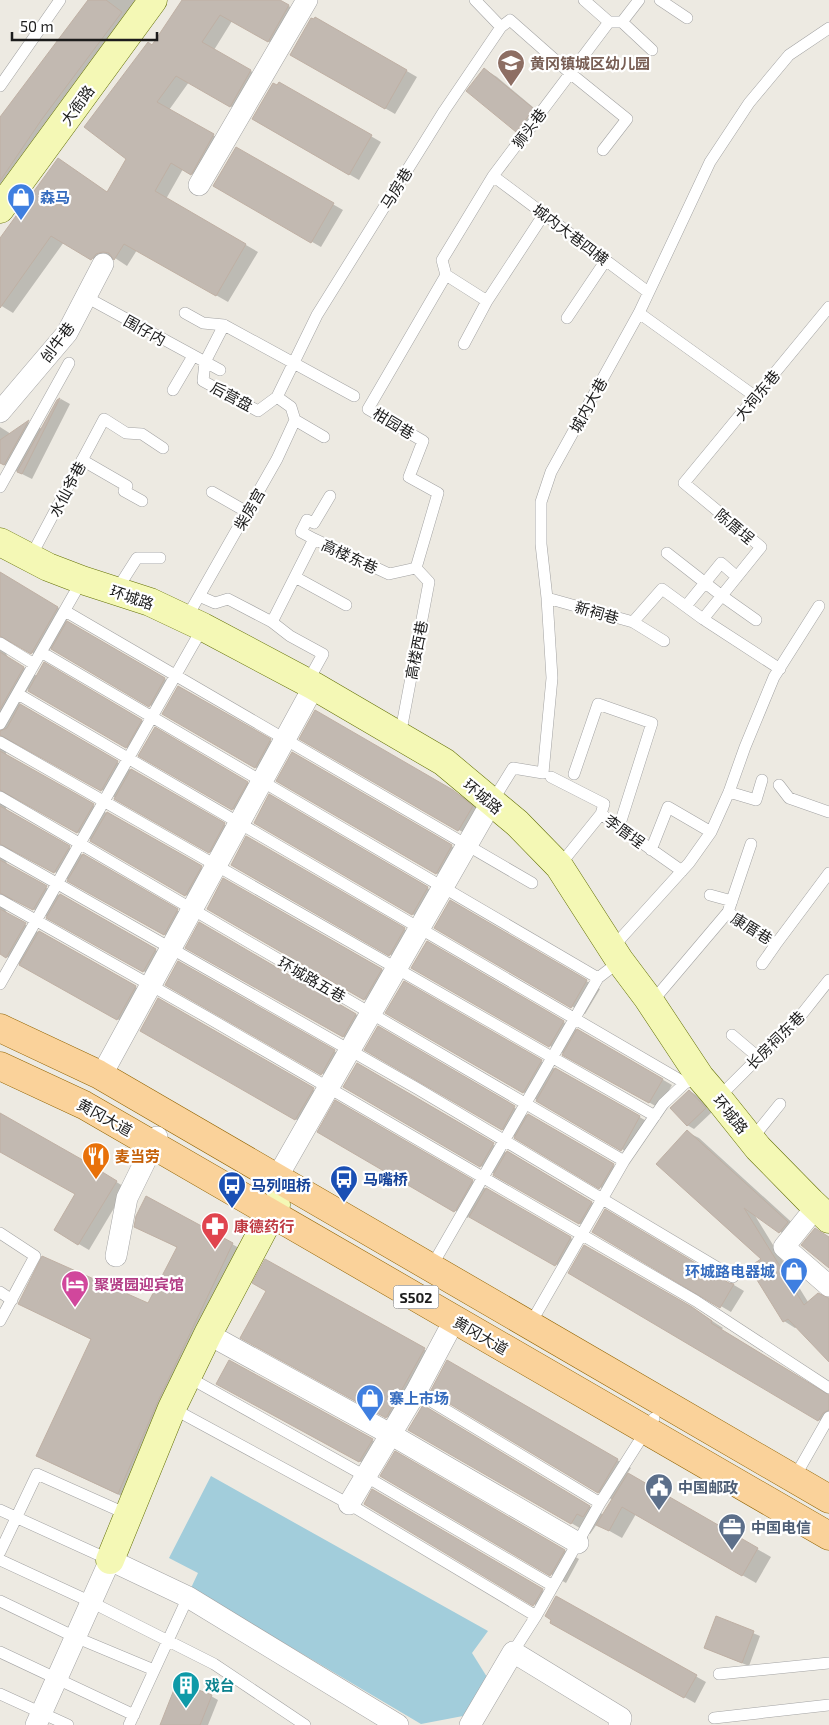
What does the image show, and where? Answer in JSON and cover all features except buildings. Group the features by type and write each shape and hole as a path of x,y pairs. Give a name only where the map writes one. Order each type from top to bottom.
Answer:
{"main road":[{"name":"大衙路","path":"0,209 153,0"},
{"name":"环城路","path":"0,542 48,567 150,602 194,623 310,684 444,762 517,823 559,866 616,954 651,1003 693,1080 718,1098 751,1140 822,1213"},
{"name":"S502","path":"0,1028 98,1074 829,1499"},
{"name":"黄冈大道","path":"0,1066 84,1105 829,1536"},
{"path":"110,1560 172,1408 208,1334 276,1206"}],"street":[{"path":"199,185 307,0"},
{"name":"刣牛巷","path":"4,399 67,333 104,264"},
{"path":"106,1067 310,684"},
{"path":"283,1167 491,803"},
{"path":"116,1256 127,1198 158,1137"},
{"path":"822,1213 784,1247 829,1286"},
{"path":"349,1504 416,1392 449,1330"},
{"path":"208,1334 390,1434 578,1543"},
{"path":"39,1719 110,1560 188,1597 398,1725"},
{"path":"470,1725 513,1652 621,1718 619,1725"}],"lane":[{"path":"0,86 60,0"},
{"path":"474,0 628,119 602,150"},
{"path":"584,0 608,22 622,22 652,50"},
{"path":"622,22 639,0"},
{"path":"660,0 688,18"},
{"name":"狮头巷","path":"446,275 442,260 493,176 608,22"},
{"name":"马房巷","path":"294,363 322,307 444,111 506,24"},
{"name":"城内大巷","path":"491,803 513,768 543,773 552,678 547,598 541,544 541,502 552,472 639,313 710,162 749,103 789,56 829,28"},
{"name":"城内大巷四横","path":"493,176 648,292"},
{"path":"464,344 487,300 544,214"},
{"path":"567,318 606,260"},
{"path":"446,275 487,300"},
{"name":"柑园巷","path":"416,568 438,493 409,477 423,441 368,410 446,275"},
{"name":"围仔内","path":"86,297 220,370"},
{"name":"大祠东巷","path":"684,483 829,307"},
{"path":"185,313 203,323 224,325 354,396"},
{"path":"639,313 756,397"},
{"path":"205,362 224,325"},
{"path":"173,390 193,356"},
{"name":"后营盘","path":"205,362 203,381 258,410 277,397 294,363"},
{"name":"刣牛巷","path":"0,487 69,363"},
{"name":"后营盘","path":"277,397 291,407 295,420"},
{"name":"水仙爷巷","path":"30,558 104,420 126,433 142,434 163,448"},
{"path":"295,420 324,436"},
{"name":"柴房宫","path":"0,984 194,623 199,596 277,459 295,420"},
{"path":"82,460 127,486 124,491 142,501"},
{"name":"陈厝埕","path":"684,483 761,548 703,619"},
{"path":"212,492 247,512"},
{"name":"高楼东巷","path":"330,496 314,523 307,520 301,532 389,574 416,568"},
{"name":"高楼东巷","path":"272,622 314,539"},
{"path":"667,553 756,620"},
{"path":"116,591 137,558 160,558"},
{"path":"737,577 721,564 686,606 780,669"},
{"name":"高楼西巷","path":"399,737 429,582 416,568"},
{"path":"295,577 346,605"},
{"path":"0,724 82,580"},
{"name":"新祠巷","path":"547,598 633,622 662,589 686,606"},
{"path":"199,596 215,603 228,599 272,622 290,636 322,654 310,684"},
{"path":"437,1257 598,978 682,872 711,832 729,792 745,747 780,669 819,606"},
{"path":"65,611 532,883"},
{"path":"633,622 664,641"},
{"path":"0,643 34,664"},
{"path":"41,652 598,978"},
{"path":"18,694 693,1080 663,1104 624,1161 536,1314"},
{"path":"574,774 598,704 652,723 620,827"},
{"path":"0,742 655,1116"},
{"name":"李厝埕","path":"551,777 604,804 601,814 682,872"},
{"path":"729,792 756,800 762,780"},
{"path":"779,785 789,798 829,812"},
{"name":"环城路五巷","path":"0,797 624,1161"},
{"path":"651,850 668,808 711,832"},
{"path":"559,866 601,814"},
{"path":"710,895 730,906 751,844"},
{"path":"0,851 418,1089 733,1277"},
{"name":"康厝巷","path":"651,1003 730,906 776,944 829,873"},
{"path":"0,900 205,1016 696,1301 829,1388"},
{"path":"762,964 776,944"},
{"name":"长房祠东巷","path":"718,1098 802,1014 829,980"},
{"path":"732,1035 758,1058"},
{"path":"751,1140 780,1104"},
{"path":"0,1233 35,1256 0,1321"},
{"path":"0,1292 12,1300"},
{"path":"188,1377 365,1476 553,1586"},
{"path":"416,1392 600,1503"},
{"path":"172,1408 349,1504 536,1616"},
{"path":"801,1466 829,1417"},
{"path":"513,1652 536,1616 600,1503 654,1418"},
{"path":"0,1552 36,1474 129,1515"},
{"path":"0,1510 110,1560"},
{"path":"0,1560 91,1602 214,1664 305,1725"},
{"path":"0,1652 57,1678 132,1720 188,1597"},
{"path":"0,1601 75,1637 154,1670"},
{"path":"719,1674 829,1663"},
{"path":"0,1694 39,1719 68,1725"},
{"path":"714,1718 829,1705"}],"water":[{"path":"211,1476 488,1631 472,1653 487,1677 463,1716 421,1724 191,1588 198,1573 169,1558"}],"place":[{"name":"黄冈镇城区幼儿园","path":"511,87"},
{"name":"森马","path":"21,221"},
{"name":"麦当劳","path":"96,1180"},
{"name":"马嘴桥","path":"344,1203"},
{"name":"马列咀桥","path":"232,1209"},
{"name":"康德药行","path":"215,1250"},
{"name":"环城路电器城","path":"794,1295"},
{"name":"聚贤园迎宾馆","path":"75,1308"},
{"name":"寨上市场","path":"370,1422"},
{"name":"中国邮政","path":"659,1511"},
{"name":"中国电信","path":"732,1551"},
{"name":"戏台","path":"186,1709"}]}
